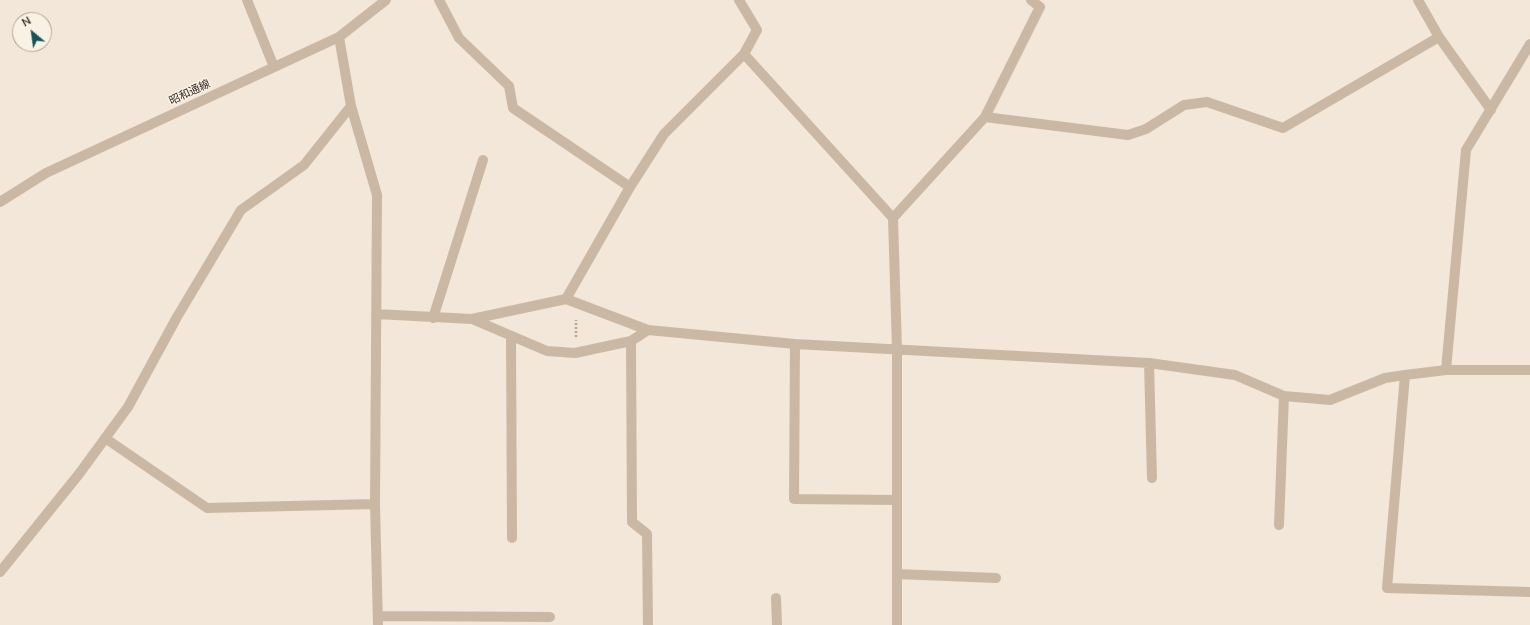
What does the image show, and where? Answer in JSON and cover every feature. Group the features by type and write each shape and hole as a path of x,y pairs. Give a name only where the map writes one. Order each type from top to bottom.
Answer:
{"street":[{"path":"247,0 274,67"},
{"name":"昭和通線","path":"0,202 46,173 339,37 386,0"},
{"path":"439,0 459,38 509,86 513,108 630,187"},
{"path":"566,299 630,187 664,134 744,54 756,30 739,0"},
{"path":"893,218 985,117 1040,7 1031,0"},
{"path":"1418,0 1439,37 1491,110"},
{"path":"339,37 351,106 377,195 375,504 378,620 550,617"},
{"path":"985,117 1128,136 1146,129 1184,105 1207,102 1283,128 1439,37"},
{"path":"1446,370 1466,150 1530,44"},
{"path":"744,54 893,218 897,350 897,625"},
{"path":"0,572 79,474 128,407 177,317 241,210 304,165 351,106"},
{"path":"433,318 483,160"},
{"path":"376,314 472,319 566,299 648,330 795,344 1149,364 1235,375 1284,396 1330,400 1385,378 1446,370 1530,370"},
{"path":"472,319 548,351 575,353 631,341 648,330"},
{"path":"511,336 512,538"},
{"path":"631,341 632,522 648,534 648,625"},
{"path":"795,344 794,499 897,500"},
{"path":"1149,364 1152,478"},
{"path":"1405,375 1387,588 1530,592"},
{"path":"1279,524 1284,396"},
{"path":"105,438 207,508 375,504"},
{"path":"897,574 996,578"},
{"path":"776,598 777,625"}],"path":[{"path":"575,353 577,303"}]}
